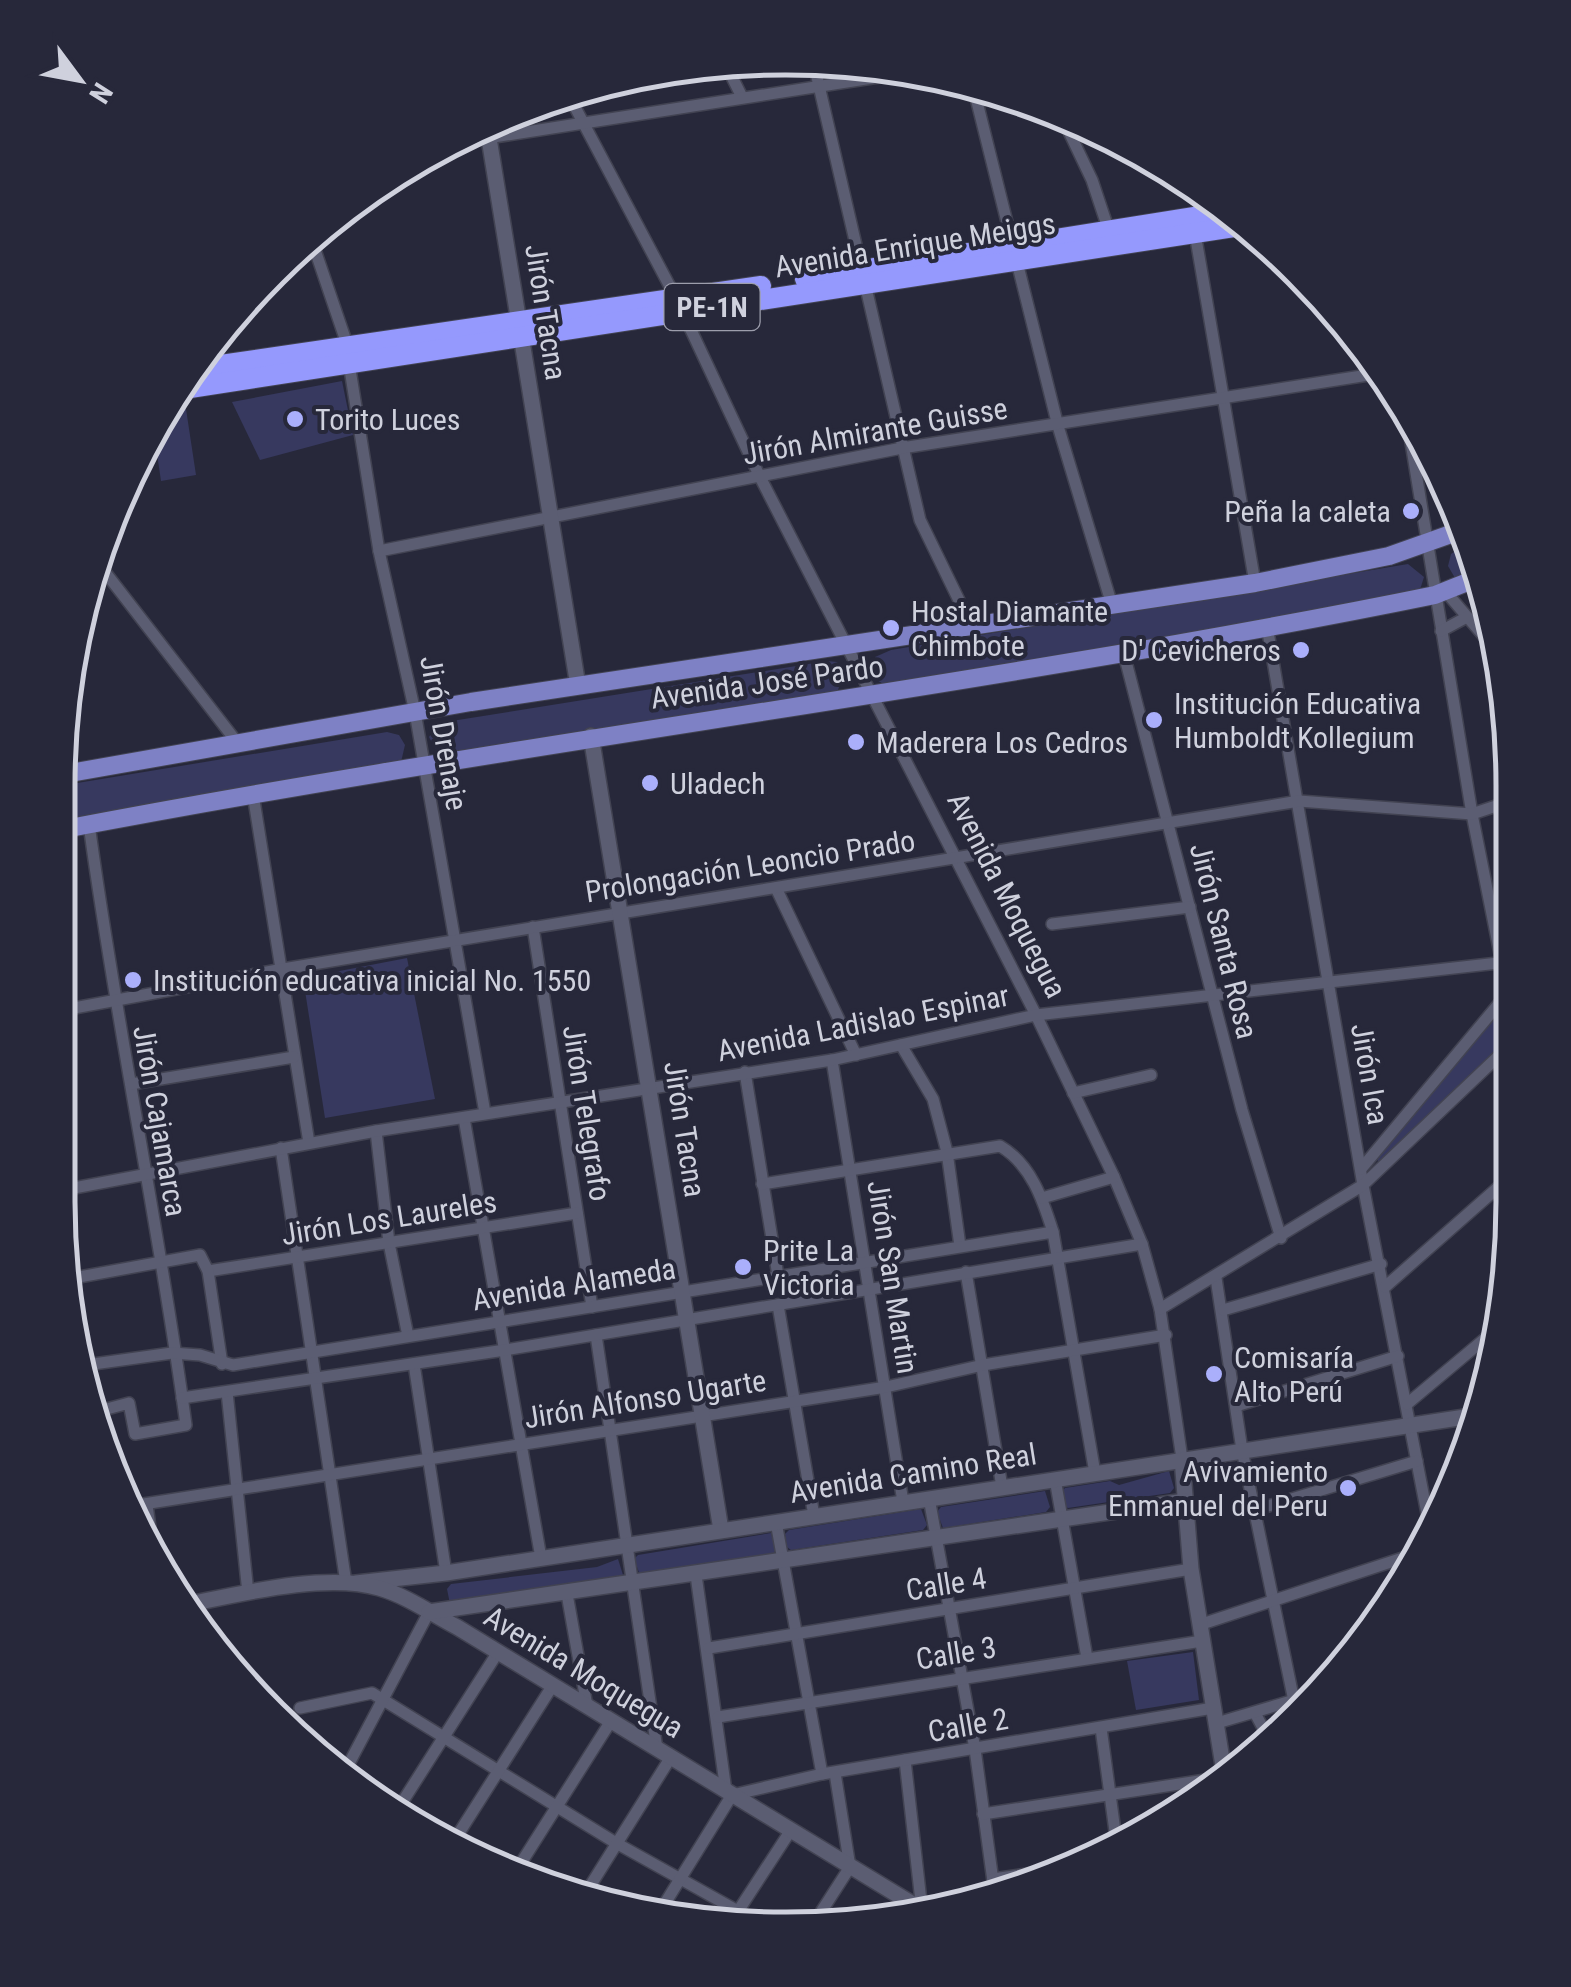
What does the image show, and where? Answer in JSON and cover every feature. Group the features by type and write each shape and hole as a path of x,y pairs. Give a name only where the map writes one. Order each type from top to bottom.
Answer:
{"highway":[{"name":"Avenida Enrique Meiggs","path":"1016,251 1108,228 1207,214"},
{"name":"Avenida Enrique Meiggs","path":"212,367 348,354 680,306 1016,251 1226,228"},
{"name":"Avenida Enrique Meiggs","path":"199,386 348,354"}],"main road":[{"name":"Avenida José Pardo","path":"76,772 236,741 578,686 1256,583 1426,546 1450,535"},
{"name":"Avenida José Pardo","path":"75,827 424,763 1124,654 1440,594 1466,583"}],"street":[{"path":"816,76 860,278 920,520 972,627"},
{"path":"732,78 742,97"},
{"path":"512,130 582,124 856,79"},
{"path":"977,102 1058,426 1112,605"},
{"name":"Avenida Moquegua","path":"574,108 680,306 759,475 850,645 1036,1014 1142,1244 1166,1335 1191,1569 1222,1761"},
{"path":"1071,135 1108,228"},
{"name":"Jirón Tacna","path":"489,140 578,686"},
{"path":"1195,233 1256,583"},
{"name":"Jirón Drenaje","path":"316,252 348,354 379,551 416,712 486,1113"},
{"name":"Jirón Almirante Guisse","path":"379,551 902,448 1365,376"},
{"path":"1411,448 1426,546 1440,594 1441,631 1472,814 1496,921"},
{"path":"107,575 236,741"},
{"path":"1440,594 1478,630"},
{"path":"1441,631 1467,617"},
{"name":"Jirón Ica","path":"1267,626 1361,1170 1426,1509"},
{"name":"Jirón Santa Rosa","path":"1124,654 1212,995 1282,1238"},
{"name":"Jirón Tacna","path":"591,736 722,1530"},
{"path":"253,794 309,1143"},
{"name":"Prolongación Leoncio Prado","path":"75,1008 283,968 1298,801 1472,814 1496,806"},
{"name":"Jirón Cajamarca","path":"89,824 113,1002 131,1084 186,1425 135,1434 130,1403 107,1409"},
{"path":"776,888 856,1055"},
{"path":"1052,924 1190,907"},
{"name":"Jirón Telegrafo","path":"533,928 592,1307"},
{"name":"Avenida Ladislao Espinar","path":"75,1187 376,1131 832,1060 1036,1014 1496,962"},
{"path":"1361,1170 1496,1005"},
{"path":"902,1046 931,1091 947,1152 960,1246"},
{"path":"131,1084 294,1057"},
{"path":"1160,1308 1216,1278 1364,1185 1496,1059"},
{"name":"Jirón San Martin","path":"832,1060 903,1502"},
{"path":"745,1072 778,1276"},
{"path":"1074,1093 1151,1075"},
{"path":"464,1118 541,1558"},
{"path":"376,1131 389,1243 408,1336"},
{"path":"762,1184 947,1152 1000,1146 1013,1154 1042,1198 1053,1232 1095,1472"},
{"path":"281,1148 295,1258 351,1583"},
{"path":"1042,1198 1114,1177"},
{"path":"1386,1288 1496,1190"},
{"name":"Jirón Los Laureles","path":"208,1271 578,1213"},
{"name":"Avenida Alameda","path":"94,1364 172,1353 200,1355 222,1364 1053,1232"},
{"name":"Avenida Alameda","path":"182,1398 504,1350 1142,1244"},
{"path":"80,1277 200,1255 208,1271 222,1364"},
{"path":"1222,1310 1381,1264"},
{"path":"966,1272 1002,1487"},
{"path":"1216,1278 1242,1450 1294,1698"},
{"path":"778,1305 814,1516"},
{"path":"591,1884 664,1753 632,1584 596,1335"},
{"name":"Jirón Alfonso Ugarte","path":"143,1505 237,1487 886,1387 984,1364 1166,1335"},
{"path":"1408,1404 1482,1342"},
{"path":"1236,1406 1398,1356"},
{"path":"414,1364 446,1573"},
{"path":"227,1392 248,1592"},
{"name":"Avenida Camino Real","path":"351,1583 446,1573 1462,1417"},
{"path":"1254,1510 1417,1461"},
{"path":"1055,1479 1086,1658"},
{"path":"928,1498 952,1608 993,1879 1002,1878"},
{"path":"350,1762 386,1700 429,1612 1185,1501"},
{"path":"147,1505 149,1517"},
{"path":"776,1522 800,1633 809,1702 850,1866 822,1910"},
{"name":"Calle 3","path":"718,1717 1086,1658 1200,1633 1399,1560"},
{"name":"Calle 4","path":"709,1648 1191,1569"},
{"path":"667,1901 730,1793 696,1575"},
{"name":"Avenida Moquegua","path":"199,1602 248,1592 351,1583 396,1594 553,1685 902,1902"},
{"path":"567,1594 587,1706"},
{"path":"403,1800 498,1652"},
{"path":"459,1833 553,1685"},
{"path":"300,1708 372,1694 386,1700 616,1844 680,1878 723,1909"},
{"name":"Calle 2","path":"730,1793 1101,1728 1255,1713 1291,1701"},
{"path":"1255,1713 1263,1728"},
{"path":"522,1861 611,1721"},
{"path":"1101,1728 1115,1831"},
{"path":"905,1760 913,1900"},
{"path":"983,1814 1194,1782"},
{"path":"739,1910 791,1830"}],"shaded area":[{"name":"Torito Luces","path":"342,381 353,435 260,460 232,402"},
{"path":"183,409 196,475 161,481 157,454"},
{"path":"1456,551 1464,576 1455,578 1448,566"},
{"path":"1408,564 1424,577 1418,596 885,685 875,679 875,657 891,650"},
{"path":"837,662 844,672 837,693 439,756 429,737 439,723"},
{"path":"387,732 399,735 405,745 401,762 75,817 75,783"},
{"path":"407,958 435,1099 325,1118 303,978"},
{"path":"1492,1019 1496,1022 1496,1053 1378,1162 1377,1156"},
{"path":"1169,1471 1174,1488 1170,1493 1068,1508 1063,1505 1061,1493 1065,1488 1110,1481 1119,1485"},
{"path":"1045,1491 1050,1507 1046,1512 943,1528 937,1512 941,1507"},
{"path":"921,1509 927,1525 923,1530 791,1550 787,1547 785,1534 789,1530"},
{"path":"771,1533 776,1550 772,1555 640,1575 634,1559 638,1555"},
{"path":"618,1559 623,1575 619,1580 450,1604 447,1589 451,1584 597,1567"},
{"path":"1193,1652 1199,1700 1136,1710 1127,1661"}],"place":[{"name":"Torito Luces","path":"295,419"},
{"name":"Peña la caleta","path":"1411,511"},
{"name":"Hostal Diamante Chimbote","path":"891,628"},
{"name":"D' Cevicheros","path":"1301,650"},
{"name":"Institución Educativa Humboldt Kollegium","path":"1154,720"},
{"name":"Maderera Los Cedros","path":"856,742"},
{"name":"Uladech","path":"650,783"},
{"name":"Institución educativa inicial No. 1550","path":"133,980"},
{"name":"Prite La Victoria","path":"743,1267"},
{"name":"Comisaría Alto Perú","path":"1214,1374"},
{"name":"Avivamiento Enmanuel del Peru","path":"1348,1488"}]}
